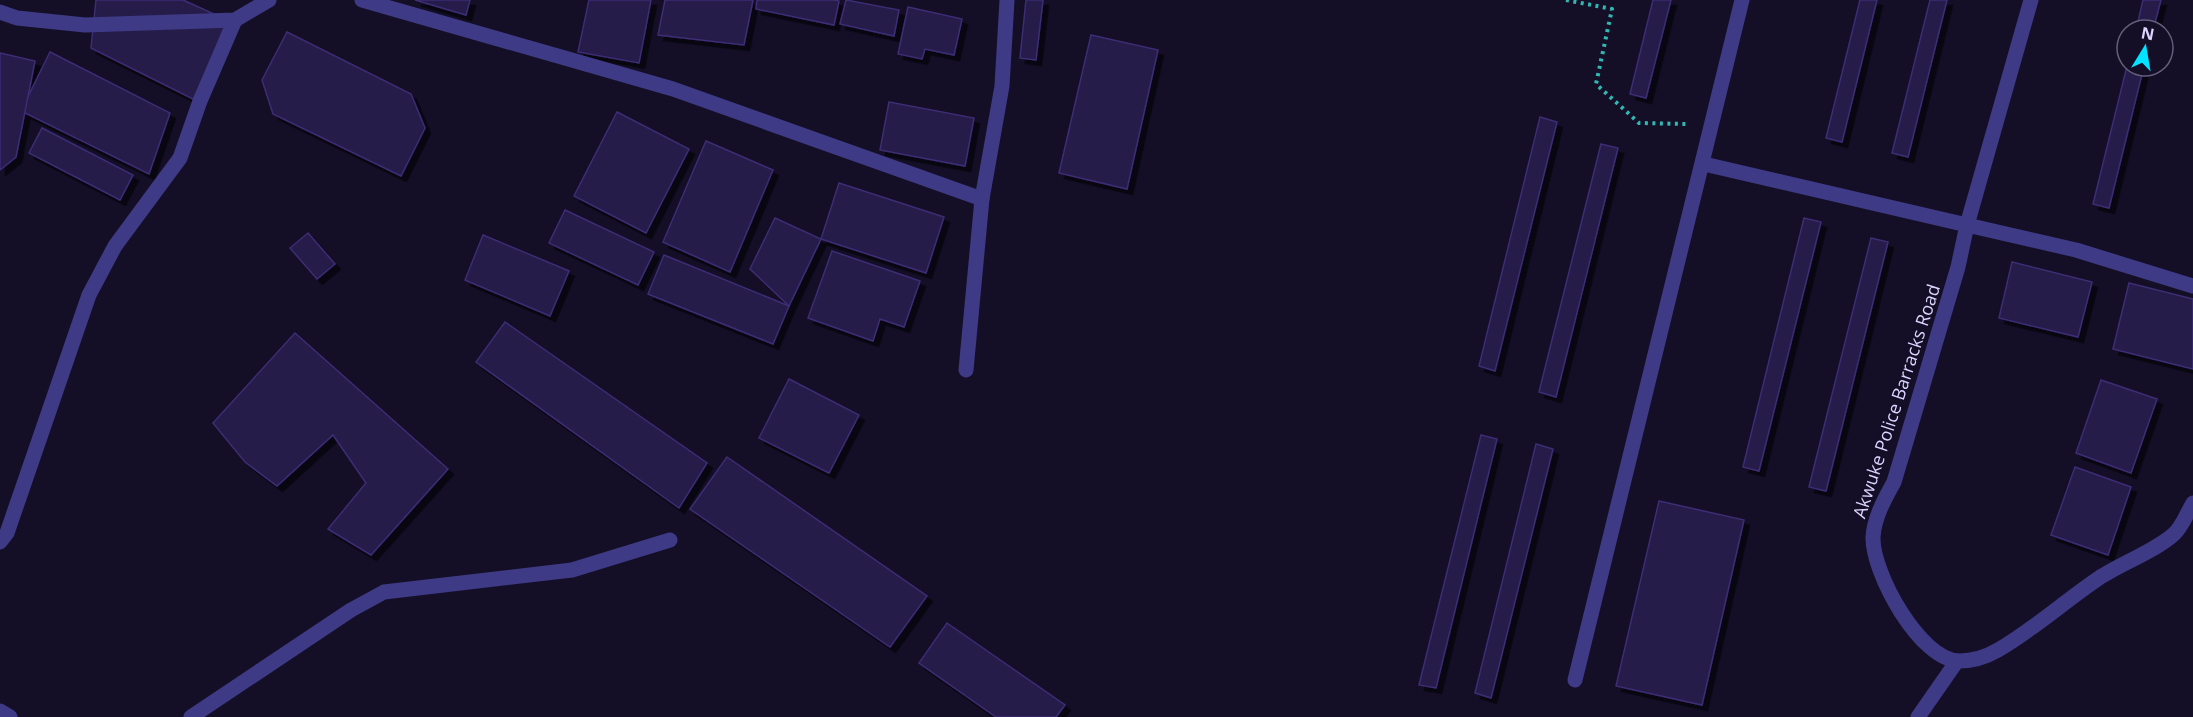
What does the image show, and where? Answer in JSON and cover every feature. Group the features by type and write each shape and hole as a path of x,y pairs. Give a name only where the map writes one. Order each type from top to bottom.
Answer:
{"street":[{"path":"0,12 17,18 85,25 235,20 269,0"},
{"path":"362,0 673,89 982,199"},
{"path":"966,370 982,199 1002,86 1007,0"},
{"path":"1575,680 1704,164 1742,0"},
{"name":"Akwuke Police Barracks Road","path":"1958,661 1940,656 1928,647 1900,611 1882,574 1875,553 1873,536 1883,502 1894,482 1958,267 1967,225 2031,0"},
{"path":"0,542 7,533 62,380 89,295 115,246 180,158 200,101 235,20"},
{"path":"1704,164 2076,250 2193,286"},
{"path":"1918,717 1958,661 1978,659 1998,650 2099,578 2174,534 2193,503"},
{"path":"191,717 351,610 384,592 572,570 669,540"},
{"path":"0,711 10,717"}],"path":[{"path":"1566,0 1612,9 1596,84 1640,123 1713,124"}],"building":[{"path":"96,0 183,0 227,20 195,100 91,48"},
{"path":"415,0 470,0 466,15"},
{"path":"589,0 651,0 639,63 578,52"},
{"path":"665,0 753,0 744,45 658,35"},
{"path":"757,0 839,1 834,25 756,9"},
{"path":"846,0 899,10 894,36 840,24"},
{"path":"1026,0 1043,0 1036,60 1020,58"},
{"path":"1653,0 1671,0 1646,98 1630,94"},
{"path":"1860,0 1877,0 1842,142 1826,138"},
{"path":"1930,0 1947,0 1908,157 1892,153"},
{"path":"2143,0 2161,0 2156,18 2139,18"},
{"path":"908,7 962,19 954,55 925,49 922,59 898,54"},
{"path":"287,32 411,94 425,128 401,176 273,114 262,80"},
{"path":"1091,35 1158,50 1127,189 1059,173"},
{"path":"50,52 170,113 149,174 21,111"},
{"path":"0,53 35,61 16,157 0,170"},
{"path":"2124,78 2141,78 2109,208 2093,204"},
{"path":"889,102 974,118 965,166 880,150"},
{"path":"617,112 689,149 646,233 574,196"},
{"path":"1540,117 1557,122 1495,371 1479,366"},
{"path":"42,128 133,175 120,200 29,153"},
{"path":"706,141 773,170 730,272 663,242"},
{"path":"1601,144 1618,148 1556,397 1539,392"},
{"path":"839,183 944,217 926,273 821,239"},
{"path":"565,210 654,252 638,285 549,243"},
{"path":"775,218 821,239 789,306 750,269"},
{"path":"1804,218 1821,222 1759,471 1743,467"},
{"path":"308,233 335,264 317,279 290,248"},
{"path":"483,235 569,271 550,316 465,280"},
{"path":"1871,238 1888,242 1826,491 1809,487"},
{"path":"832,251 920,281 904,327 880,319 873,341 808,318"},
{"path":"664,255 789,306 773,344 648,294"},
{"path":"2012,262 2092,282 2078,337 1999,318"},
{"path":"2129,283 2193,299 2193,369 2113,349"},
{"path":"505,322 707,463 679,508 476,362"},
{"path":"295,333 448,469 371,555 328,529 366,483 333,435 277,486 245,462 213,423"},
{"path":"789,379 859,415 829,473 759,438"},
{"path":"2101,380 2157,399 2131,473 2076,453"},
{"path":"1481,435 1497,439 1436,688 1419,685"},
{"path":"1536,444 1553,449 1491,698 1475,693"},
{"path":"727,457 927,596 890,647 690,509"},
{"path":"2075,467 2131,487 2108,555 2051,535"},
{"path":"1659,501 1744,520 1702,705 1616,686"},
{"path":"947,623 1065,705 1056,717 996,717 919,663"}]}
